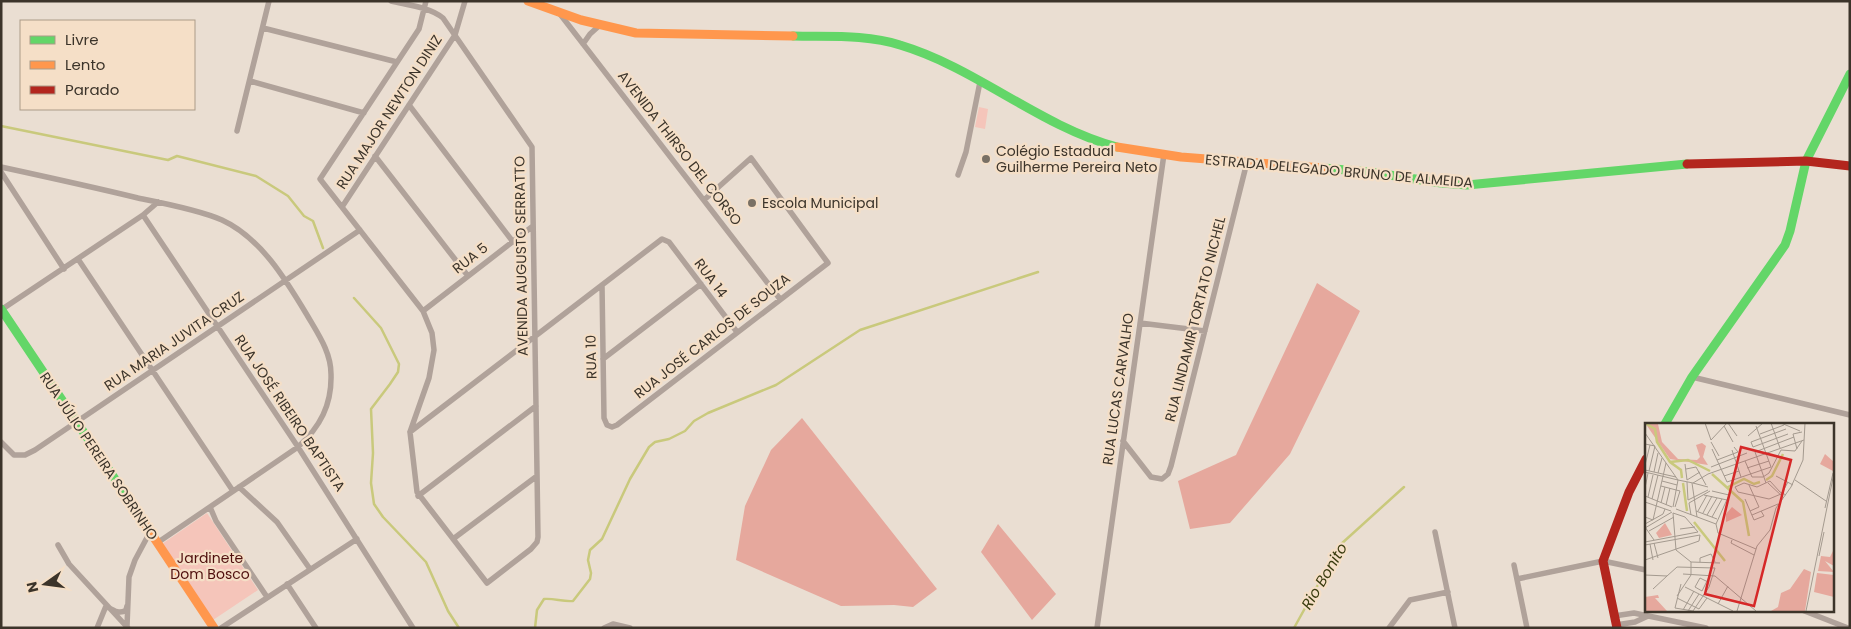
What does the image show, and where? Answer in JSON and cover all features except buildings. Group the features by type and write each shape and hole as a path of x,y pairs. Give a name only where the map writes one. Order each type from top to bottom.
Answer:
{"main road":[{"name":"ESTRADA DELEGADO BRUNO DE ALMEIDA","path":"528,1 600,25 625,31 652,34 868,38 898,44 926,53 1086,138 1116,147 1164,154 1370,172 1467,185 1665,165 1806,161 1850,166"},
{"path":"1666,423 1692,377 1785,245 1806,161 1850,74"},
{"name":"RUA JÚLIO PEREIRA SOBRINHO","path":"1,310 214,628"},
{"path":"1616,623 1603,561 1629,492 1645,460"}],"street":[{"path":"238,131 269,1"},
{"name":"AVENIDA AUGUSTO SERRATTO","path":"392,1 439,15 455,35 532,147 537,542 531,549 487,583 453,539"},
{"name":"RUA MAJOR NEWTON DINIZ","path":"426,1 419,29 320,179 342,207 455,35 465,1"},
{"name":"AVENIDA THIRSO DEL CORSO","path":"559,12 780,299"},
{"path":"583,44 600,25"},
{"path":"263,28 397,62"},
{"path":"250,81 364,113"},
{"path":"958,175 966,152 980,82"},
{"path":"409,105 513,242"},
{"name":"RUA LUCAS CARVALHO","path":"1097,628 1164,154"},
{"path":"375,156 468,276"},
{"name":"RUA JOSÉ CARLOS DE SOUZA","path":"609,426 617,425 828,262 751,158 704,200"},
{"name":"RUA LINDAMIR TORTATO NICHEL","path":"1123,441 1148,474 1155,479 1162,479 1168,474 1172,466 1247,162"},
{"path":"1,167 158,202 211,216 233,226 254,243 286,281 326,348 331,372 330,396 325,415 315,430 298,447 157,543"},
{"path":"1,172 64,269"},
{"path":"1,310 143,215 158,202"},
{"path":"342,207 423,311 432,332 433,358 429,378 410,432 418,496 453,539 537,476"},
{"name":"RUA JOSÉ RIBEIRO BAPTISTA","path":"143,215 298,447 413,628"},
{"name":"RUA 5","path":"423,311 533,226"},
{"name":"RUA MARIA JUVITA CRUZ","path":"1,442 14,454 25,455 35,450 360,230"},
{"name":"RUA 14","path":"602,285 660,240 664,239 669,242 737,332"},
{"path":"78,259 151,371 233,491"},
{"path":"603,359 700,284"},
{"path":"410,432 602,285"},
{"name":"RUA 10","path":"602,285 604,418 609,426"},
{"path":"1140,323 1205,331"},
{"path":"1692,377 1850,415"},
{"path":"418,496 536,406"},
{"path":"239,487 277,522 310,569"},
{"path":"210,507 216,521 267,597"},
{"path":"127,627 129,577 135,560 150,532"},
{"path":"1435,532 1455,628"},
{"path":"221,628 357,539"},
{"path":"58,544 69,564 127,627"},
{"path":"1517,579 1603,561 1645,570"},
{"path":"1514,565 1527,628"},
{"path":"287,584 316,628"},
{"path":"106,606 118,612 126,610 129,590"},
{"path":"1389,628 1410,600 1448,592"},
{"path":"97,628 106,606"},
{"path":"1807,612 1848,628"},
{"path":"1616,623 1631,613 1702,627"},
{"path":"1616,623 1635,622 1648,616"},
{"path":"604,627 613,624 630,628"}],"green space":[{"path":"979,107 988,109 985,129 975,127"},
{"name":"Jardinete Dom Bosco","path":"207,513 258,590 213,620 162,544"}],"shaded area":[{"path":"1317,283 1360,311 1290,454 1230,523 1190,529 1178,481 1236,455"},
{"path":"802,418 937,589 913,607 894,605 841,606 736,560 745,506 771,450"},
{"path":"998,524 1056,594 1032,620 981,552"}],"waterway":[{"path":"1,126 168,160 177,156 256,176 288,196 304,216 313,221 323,248"},
{"path":"535,628 537,610 544,599 573,601 590,579 591,573 588,560 590,550 602,539 630,479 649,447 655,442 669,439 685,431 694,421 708,413 776,385 860,330 1038,272"},
{"path":"354,298 381,328 399,364 398,372 371,409 373,453 371,483 374,504 383,517 426,562 448,611 459,628"},
{"name":"Rio Bonito","path":"1294,628 1340,545 1404,487"}],"traffic: fast":[{"path":"793,36 874,39 900,45 928,55 955,68 1034,112 1088,138 1117,147"},
{"path":"1666,423 1692,377 1785,245 1806,161 1850,74"},
{"path":"1323,168 1370,172 1467,185 1687,164"},
{"path":"1,309 131,503"}],"traffic: slow":[{"path":"528,1 581,20 636,33 793,36"},
{"path":"1117,147 1181,157 1323,168"},
{"path":"131,503 214,628"}],"traffic: jam":[{"path":"1687,164 1806,161 1850,166"},
{"path":"1617,628 1603,561 1629,492 1645,461"}],"place":[{"name":"Colégio Estadual Guilherme Pereira Neto","path":"986,159"},
{"name":"Escola Municipal","path":"752,203"}]}
